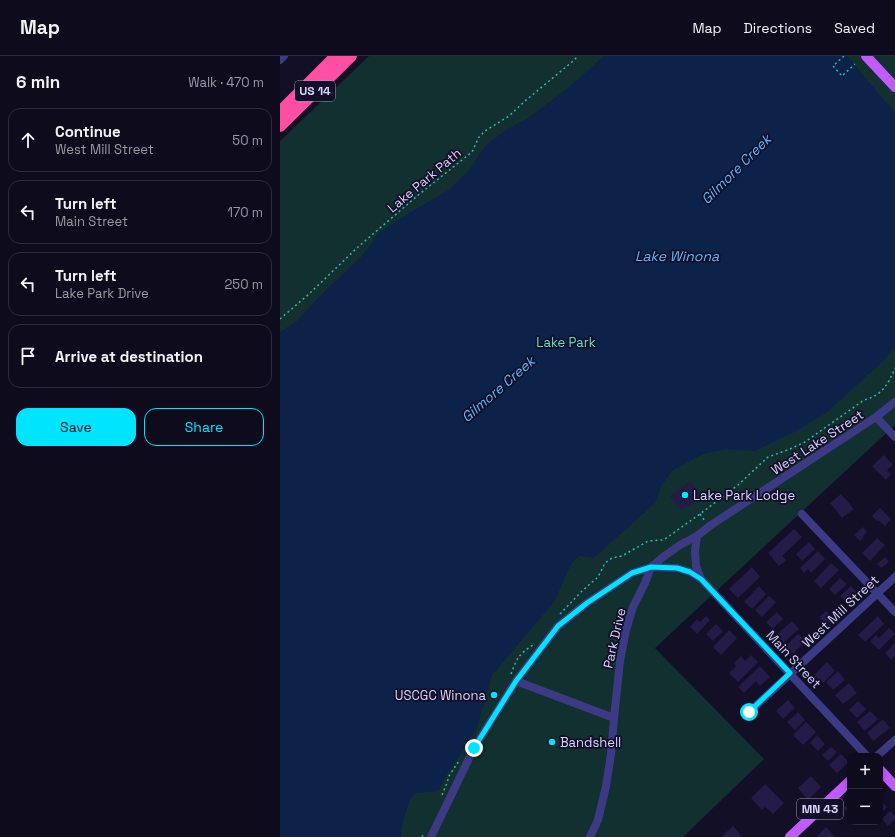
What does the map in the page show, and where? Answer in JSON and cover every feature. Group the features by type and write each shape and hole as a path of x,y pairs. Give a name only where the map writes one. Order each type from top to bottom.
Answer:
{"highway":[{"name":"US 14","path":"280,112 336,56"},
{"name":"US 14","path":"280,126 351,56"}],"main road":[{"path":"866,56 895,87"},
{"path":"883,773 895,786"},
{"name":"MN 43","path":"790,837 847,784"}],"street":[{"path":"280,60 284,56"},
{"name":"West Lake Street","path":"651,567 680,545 697,536 711,525 876,417 895,402"},
{"path":"876,417 895,437"},
{"path":"802,514 895,612"},
{"name":"Main Street","path":"697,536 695,552 696,566 701,579"},
{"path":"431,837 474,748 516,681 558,626 587,603 632,573 651,567"},
{"name":"Main Street","path":"651,567 677,568 690,572 701,579 864,753"},
{"name":"Park Drive","path":"590,837 598,820 612,754 620,660 626,630 633,607 651,567"},
{"name":"West Mill Street","path":"749,712 895,577"},
{"path":"516,681 614,718"},
{"path":"880,753 895,740"}],"path":[{"name":"Lake Park Path","path":"280,319 309,294 367,239 417,196 472,152 479,136 509,116 578,56"},
{"path":"844,56 833,66 842,76 855,64"}],"green space":[{"name":"Lake Winona","path":"369,56 895,56 895,425 655,648 764,759 683,837 280,837 280,141"}],"water":[{"name":"Lake Winona","path":"604,56 848,57 895,113 895,347 879,365 826,413 794,432 755,451 727,449 703,454 673,470 661,486 656,502 594,558 579,556 572,562 554,602 492,675 477,728 438,791 416,793 409,801 402,826 401,837 280,837 280,332 297,321 322,294 361,257 378,234 401,218 449,190 470,169 485,146 506,130 528,118 568,88"}],"building":[{"path":"884,455 893,465 887,470 891,474 886,480 872,466"},
{"name":"Lake Park Lodge","path":"690,481 700,495 695,499 696,501 688,507 687,505 681,510 670,496"},
{"path":"841,494 854,509 842,518 830,503"},
{"path":"880,508 891,519 885,526 872,516"},
{"path":"863,527 867,532 860,541 854,535"},
{"path":"794,529 802,537 782,556 786,560 779,566 768,553"},
{"path":"877,538 885,545 870,561 862,553"},
{"path":"809,542 815,549 802,561 796,554"},
{"path":"818,551 825,559 811,573 808,569 804,573 800,568"},
{"path":"885,557 889,562 881,568 877,564"},
{"path":"831,563 839,570 821,588 814,581"},
{"path":"752,567 760,577 738,598 729,589"},
{"path":"840,578 847,584 835,595 829,589"},
{"path":"759,586 766,594 752,609 744,602"},
{"path":"851,586 858,593 847,603 840,596"},
{"path":"769,596 776,602 762,617 755,610"},
{"path":"826,611 833,617 826,624 819,617"},
{"path":"777,612 783,619 772,629 766,622"},
{"path":"706,616 710,620 697,634 690,627 697,619 700,622"},
{"path":"878,616 884,624 865,642 858,635"},
{"path":"792,621 799,629 783,643 776,635"},
{"path":"716,624 723,631 713,641 706,634"},
{"path":"889,628 895,634 879,650 870,641 876,635 879,638"},
{"path":"729,630 737,638 721,655 713,647"},
{"path":"798,634 806,641 793,654 786,646"},
{"path":"895,643 895,656 891,660 885,653"},
{"path":"751,655 758,662 738,682 729,673 736,666 734,663 741,656 745,661"},
{"path":"827,662 835,671 823,683 814,675"},
{"path":"760,666 770,677 760,686 756,681 744,693 738,687"},
{"path":"838,671 845,680 833,690 826,682"},
{"path":"849,683 857,693 843,704 835,695"},
{"path":"788,700 795,708 783,719 776,711"},
{"path":"858,701 866,709 857,718 849,710"},
{"path":"870,711 878,719 865,731 857,722"},
{"path":"798,712 805,720 795,730 787,722"},
{"path":"883,719 890,728 873,741 867,733"},
{"path":"806,722 816,732 803,745 793,735"},
{"path":"817,735 825,744 818,751 810,743"},
{"name":"Bandshell","path":"546,738 558,741 555,745 550,745"},
{"path":"831,747 837,752 828,761 822,755"},
{"path":"841,754 847,760 847,764 837,773 829,765"},
{"path":"811,776 821,787 808,800 798,788"},
{"path":"765,784 784,803 773,814 765,807 762,810 751,798"},
{"path":"883,803 887,807 883,812"},
{"path":"890,811 895,816 895,819 888,826 883,818"},
{"path":"733,826 741,835 739,837 721,837"},
{"path":"826,827 835,837 817,836"}],"place":[{"name":"Lake Park Lodge","path":"685,495"},
{"name":"USCGC Winona","path":"494,695"},
{"name":"Bandshell","path":"552,742"}],"route":[{"path":"474,748 516,681 558,626 587,603 632,573 651,567 677,568 690,572 701,579 790,673 749,712"}],"water label":[{"name":"Gilmore Creek","path":"736,169"},
{"name":"Gilmore Creek","path":"498,389"}],"park label":[{"name":"Lake Park","path":"566,342"}]}
